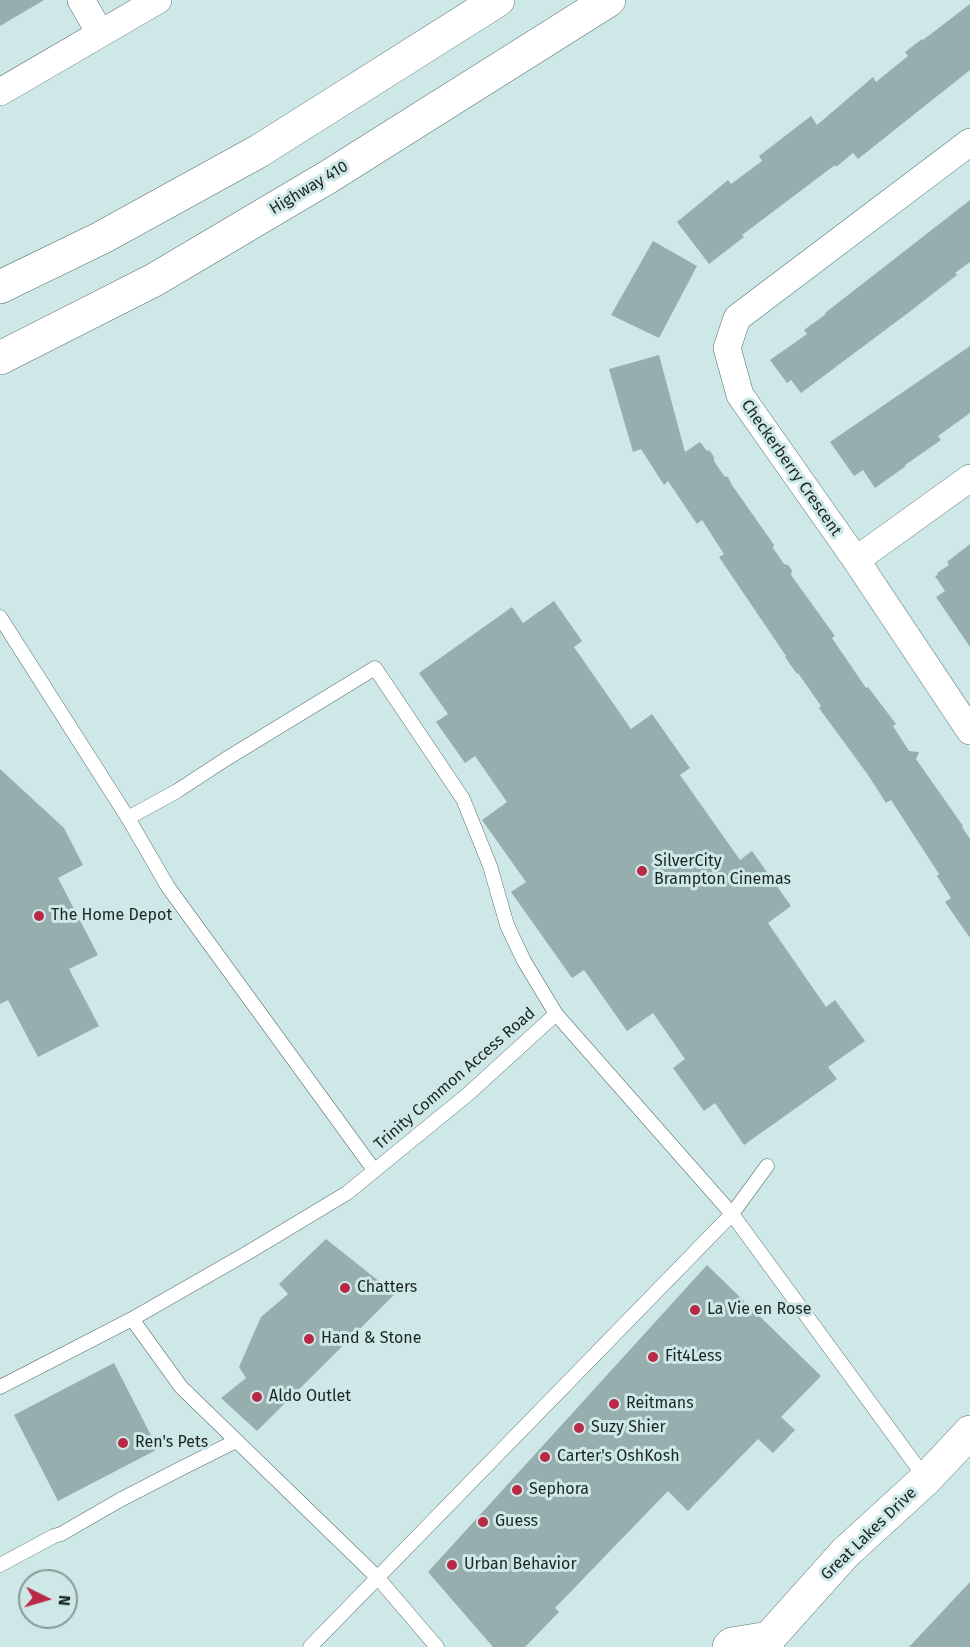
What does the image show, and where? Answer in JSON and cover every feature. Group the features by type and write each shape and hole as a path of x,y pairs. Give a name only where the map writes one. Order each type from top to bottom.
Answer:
{"main road":[{"path":"0,287 101,238 259,151 498,0"},
{"name":"Highway 410","path":"0,358 154,280 328,177 609,0"},
{"name":"Great Lakes Drive","path":"729,1647 732,1644 768,1643 845,1553 926,1479 970,1432"}],"street":[{"path":"81,0 100,33"},
{"path":"0,92 158,0"},
{"name":"Checkerberry Crescent","path":"970,142 737,318 727,348 740,395 856,560 970,731"},
{"path":"856,560 970,478"}],"lane":[{"path":"0,617 128,818 168,887 375,1170"},
{"name":"Trinity Common Access Road","path":"0,1387 132,1319 348,1193 467,1095 556,1014 524,961 507,925 490,866 463,799 375,668 177,791 128,818"},
{"path":"556,1014 732,1214 926,1479"},
{"path":"310,1647 732,1214 767,1166"},
{"path":"132,1319 182,1387 378,1578 439,1647"},
{"path":"0,1565 236,1441"}],"building":[{"path":"0,0 44,0 0,26"},
{"path":"970,4 970,70 858,159 853,153 836,167 835,165 742,235 744,237 709,264 677,222 728,180 731,184 762,161 759,156 811,116 817,125 873,77 876,82 908,56 905,52"},
{"path":"970,200 970,262 955,273 957,275 801,393 791,380 787,383 770,360 807,334 804,330"},
{"path":"653,241 697,266 659,338 611,315"},
{"path":"970,346 970,413 938,436 941,440 875,488 863,470 854,476 830,442"},
{"path":"659,355 685,452 700,442 706,450 710,451 714,461 724,476 728,477 774,545 773,548 784,564 792,570 791,575 835,636 832,638 866,688 868,687 896,724 893,726 909,751 919,752 916,759 970,839 970,938 945,902 951,898 937,876 939,874 891,800 886,803 819,708 821,706 785,657 719,557 724,554 702,520 697,524 668,481 664,485 641,449 633,452 609,369"},
{"path":"970,544 970,647 936,597 945,591 935,576 949,565 947,562"},
{"name":"SilverCity Brampton Cinemas","path":"554,601 582,641 574,647 631,729 652,714 690,768 680,775 740,860 752,851 791,906 768,923 826,1007 835,1000 865,1041 828,1067 837,1079 744,1145 715,1103 704,1111 673,1068 685,1059 653,1013 627,1031 584,970 572,978 511,892 526,882 482,820 507,802 475,756 465,763 436,722 448,714 419,673 512,607 523,623"},
{"name":"The Home Depot","path":"0,769 64,828 83,865 58,878 98,955 69,969 99,1026 38,1057 8,1000 0,1004"},
{"path":"326,1239 395,1294 257,1431 221,1398 246,1378 239,1367 261,1317 288,1294 279,1284"},
{"path":"707,1265 821,1376 781,1417 795,1430 773,1453 758,1439 688,1511 668,1491 555,1608 559,1612 525,1647 493,1647 428,1572"},
{"path":"114,1363 158,1449 58,1501 14,1415"},
{"path":"970,1582 970,1647 909,1647"}],"place":[{"name":"SilverCity Brampton Cinemas","path":"642,871"},
{"name":"The Home Depot","path":"39,916"},
{"name":"Chatters","path":"345,1288"},
{"name":"La Vie en Rose","path":"695,1310"},
{"name":"Hand & Stone","path":"309,1339"},
{"name":"Fit4Less","path":"653,1357"},
{"name":"Aldo Outlet","path":"257,1397"},
{"name":"Reitmans","path":"614,1404"},
{"name":"Suzy Shier","path":"579,1428"},
{"name":"Ren's Pets","path":"123,1443"},
{"name":"Carter's OshKosh","path":"545,1457"},
{"name":"Sephora","path":"517,1490"},
{"name":"Guess","path":"483,1522"},
{"name":"Urban Behavior","path":"452,1565"}]}
